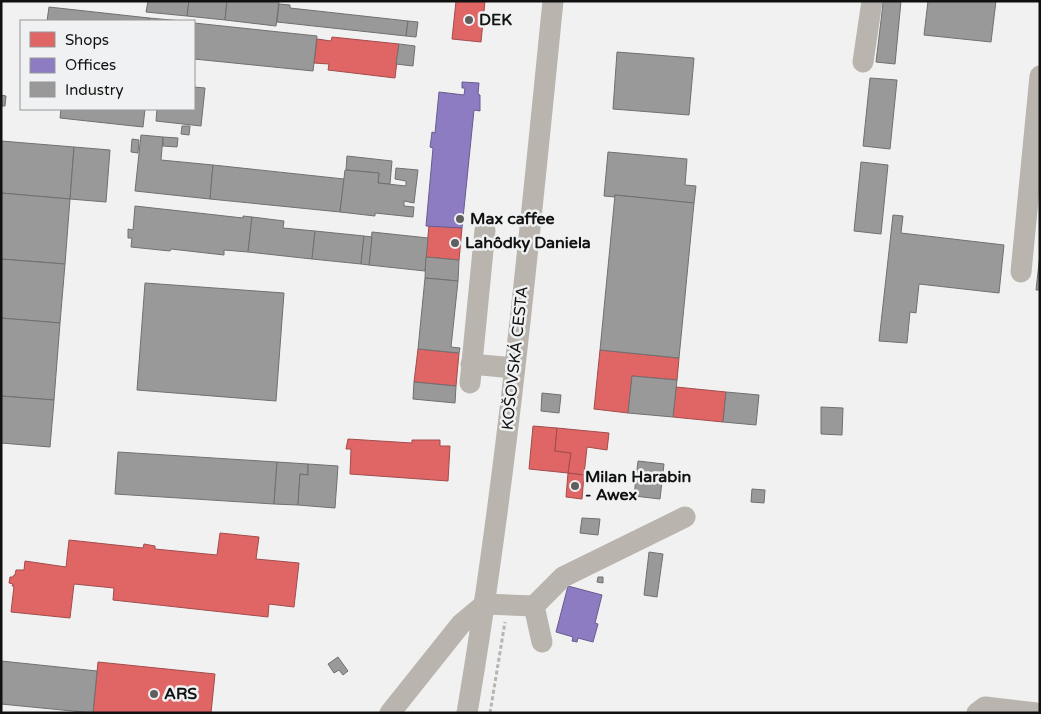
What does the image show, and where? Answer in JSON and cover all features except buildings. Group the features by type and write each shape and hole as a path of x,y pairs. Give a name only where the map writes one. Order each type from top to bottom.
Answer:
{"street":[{"name":"KOŠOVSKÁ CESTA","path":"467,713 485,604 509,422 553,1"},
{"path":"863,62 872,1"},
{"path":"1021,272 1040,76"},
{"path":"485,230 470,374 514,368"},
{"path":"390,713 461,624 485,604 534,606 564,577 685,517"},
{"path":"534,606 542,642"},
{"path":"977,713 985,707 1036,713"}],"path":[{"path":"490,713 508,604"}],"place":[{"name":"DEK","path":"469,20"},
{"name":"Max caffee","path":"460,219"},
{"name":"Lahôdky Daniela","path":"455,243"},
{"name":"Milan Harabin - Awex","path":"575,486"},
{"name":"ARS","path":"154,694"}]}
